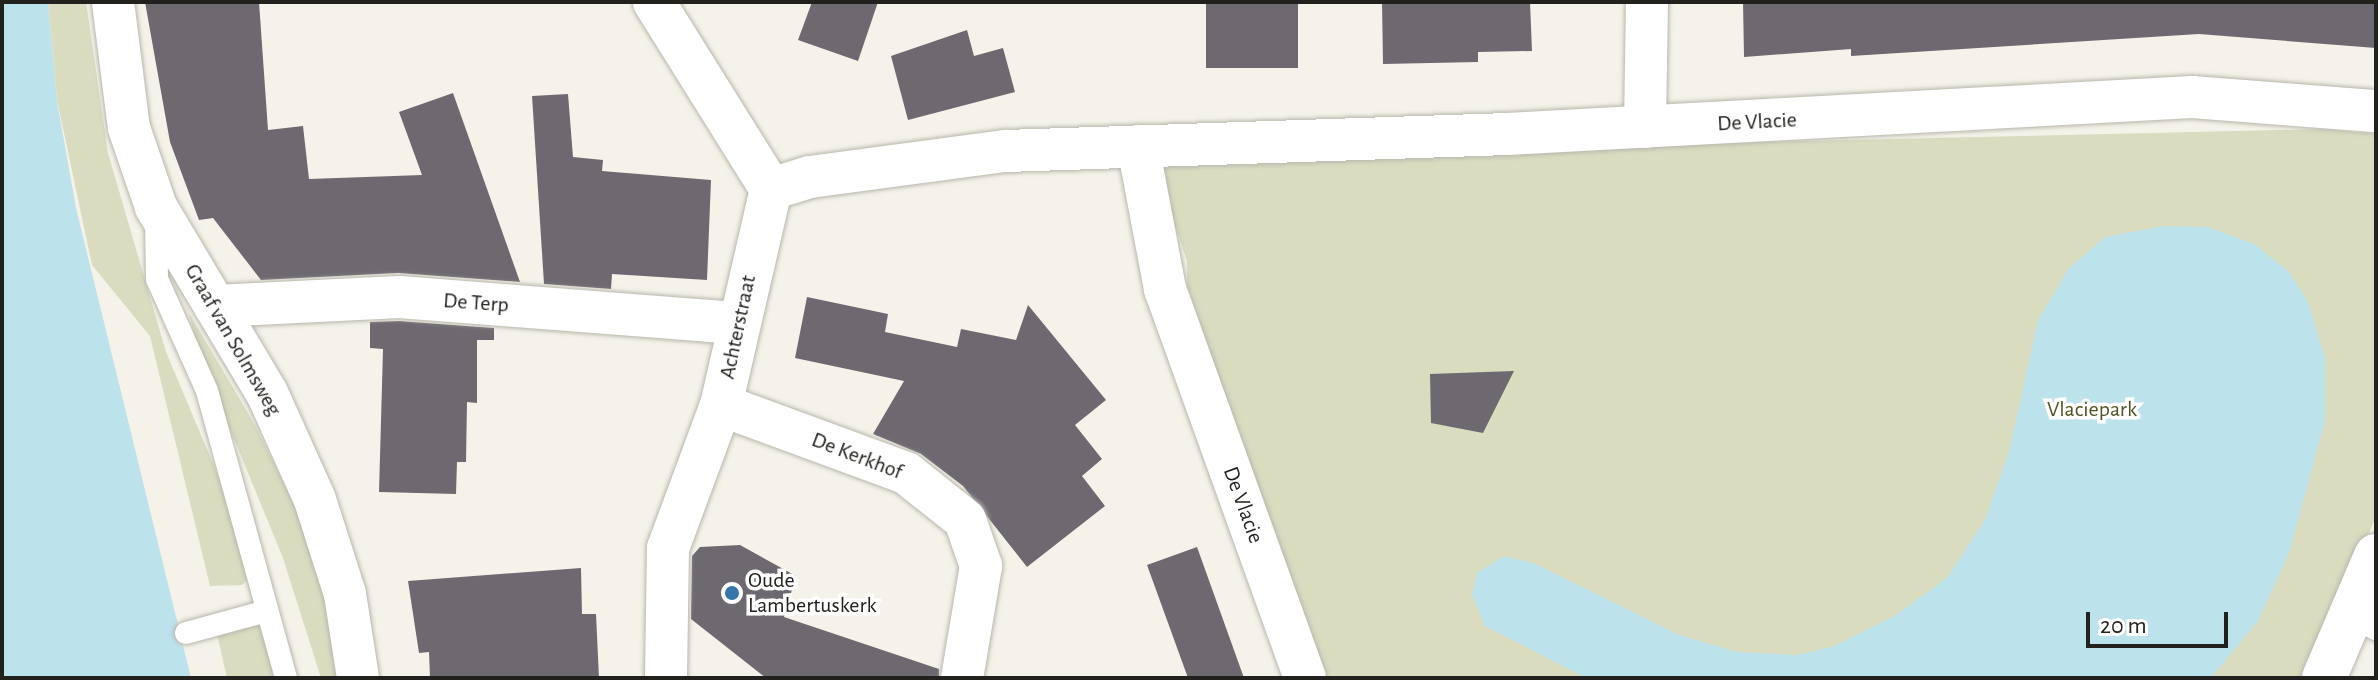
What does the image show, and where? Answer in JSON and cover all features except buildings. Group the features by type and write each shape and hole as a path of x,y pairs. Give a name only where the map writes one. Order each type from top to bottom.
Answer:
{"street":[{"name":"Graaf van Solmsweg","path":"113,2 129,128 156,207 267,393 315,500 345,594 358,678"},
{"path":"654,2 771,189"},
{"path":"1645,127 1647,2"},
{"name":"De Vlacie","path":"771,189 810,177 1006,151 1645,127 2192,97 2376,111"},
{"name":"De Vlacie","path":"1138,146 1165,289 1305,678"},
{"name":"Achterstraat","path":"666,678 668,548 721,405 737,323 771,189"},
{"name":"De Terp","path":"215,306 399,297 737,323"},
{"name":"De Kerkhof","path":"721,405 906,473 965,520 981,566 962,678"},
{"path":"2324,678 2363,623 2376,556"}],"lane":[{"path":"156,207 157,279 207,391 286,678"},
{"path":"186,633 267,611"}],"green space":[{"path":"48,2 86,2 108,153 166,352 258,570 242,585 210,586 150,336 92,265 57,100"},
{"name":"Vlaciepark","path":"2325,129 2376,134 2376,517 2304,678 1324,678 1187,286 1187,261 1152,156"},
{"path":"189,313 255,425 306,528 336,623 345,678 321,678 283,558 198,351"},
{"path":"251,618 277,633 289,678 227,678 215,625"}],"water":[{"path":"2,2 48,2 57,101 76,208 191,678 2,678"},
{"path":"2164,226 2208,227 2256,245 2289,272 2308,302 2325,358 2325,421 2289,553 2258,621 2211,678 1586,678 1485,626 1472,595 1477,573 1504,556 1536,564 1679,635 1737,652 1797,655 1832,647 1896,615 1947,578 1985,520 2009,452 2038,320 2069,268 2105,237"}],"place":[{"name":"Oude Lambertuskerk","path":"732,593"}]}
